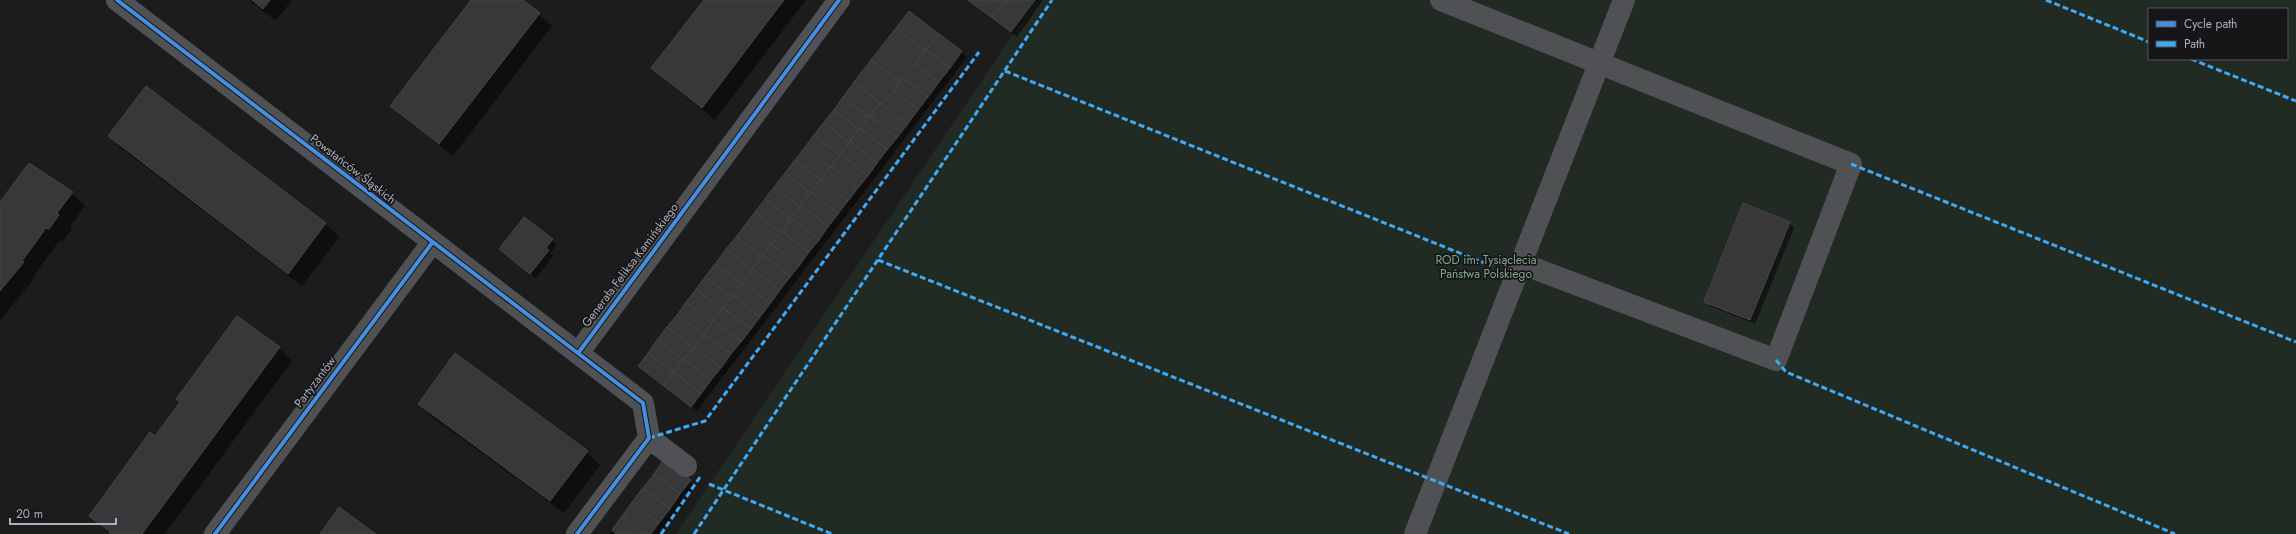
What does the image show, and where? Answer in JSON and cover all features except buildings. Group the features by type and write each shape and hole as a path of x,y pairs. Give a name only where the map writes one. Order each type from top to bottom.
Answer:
{"street":[{"name":"Powstańców Śląskich","path":"117,0 432,243 578,352"},
{"name":"Generała Feliksa Kamińskiego","path":"578,352 839,0"},
{"path":"1441,0 1851,164 1776,360 1520,263"},
{"path":"1415,534 1624,0"},
{"name":"Partyzantów","path":"215,534 432,243"},
{"path":"578,352 643,403 649,438 686,466"},
{"path":"577,534 649,438"}],"green space":[{"name":"ROD im. Tysiąclecia Państwa Polskiego","path":"1036,0 2296,0 2296,534 676,534"}],"marked path":[{"path":"694,534 1052,0"},
{"path":"2046,0 2148,42"},
{"path":"649,438 705,421 979,52"},
{"path":"2194,60 2296,101"},
{"path":"1005,71 1487,264 1520,263"},
{"path":"1851,164 2296,342"},
{"path":"878,260 1569,534"},
{"path":"1776,360 1786,372 2175,534"},
{"path":"661,534 700,477"},
{"path":"709,484 832,534"}],"cycle path":[{"path":"117,0 643,403 649,438 577,534"},
{"path":"579,352 839,0"},
{"path":"215,534 432,243"}]}
